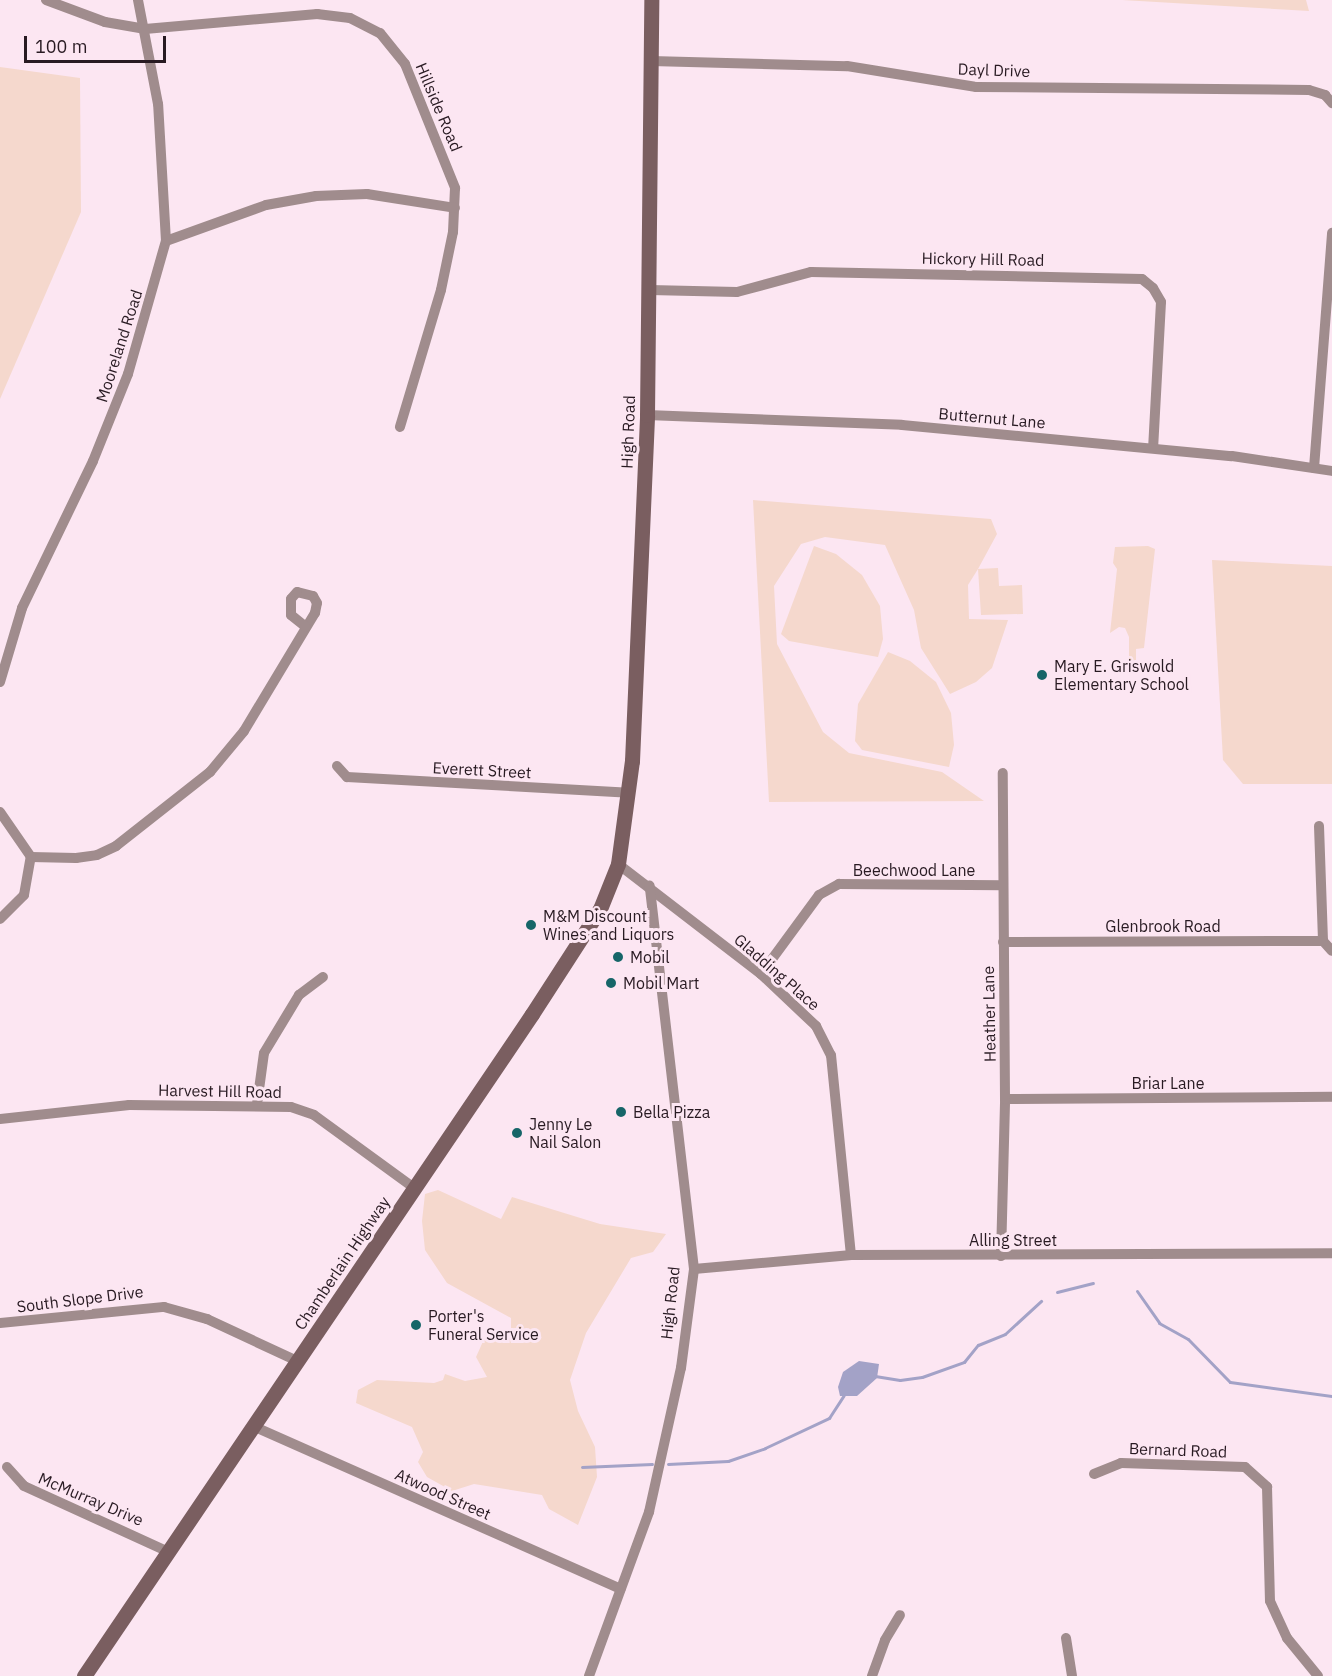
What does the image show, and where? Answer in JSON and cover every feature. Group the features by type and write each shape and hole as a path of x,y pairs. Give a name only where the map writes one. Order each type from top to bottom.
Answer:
{"main road":[{"name":"High Road","path":"618,864 629,793 647,416 651,0"},
{"name":"Chamberlain Highway","path":"84,1676 582,938 600,909 618,864"}],"street":[{"name":"Hillside Road","path":"46,0 105,22 145,29 317,14 350,18 380,33 405,64 455,188 455,208 441,290 400,427"},
{"name":"Mooreland Road","path":"0,682 22,608 93,461 128,374 166,241 158,104 138,0"},
{"name":"Dayl Drive","path":"651,61 847,66 976,87 1310,90 1325,95 1332,103"},
{"path":"166,241 266,205 316,196 368,194 455,208"},
{"path":"1314,468 1332,233"},
{"name":"Hickory Hill Road","path":"650,290 736,292 811,272 1142,279 1153,288 1161,302 1153,448"},
{"name":"Butternut Lane","path":"647,416 859,422 1153,448 1332,471"},
{"path":"31,856 97,855 132,834 210,772 244,731 306,627"},
{"name":"Everett Street","path":"337,766 347,777 629,793"},
{"name":"Heather Lane","path":"1001,1256 1005,1099 1002,885 1004,773"},
{"path":"0,812 31,856 24,895 0,920"},
{"path":"1319,826 1323,941 1332,951"},
{"name":"Gladding Place","path":"618,864 650,886 760,974 816,1026 831,1055 851,1255"},
{"name":"Beechwood Lane","path":"760,974 819,895 839,884 1002,885"},
{"name":"High Road","path":"589,1676 649,1512 681,1368 694,1269 650,886"},
{"name":"Glenbrook Road","path":"1003,942 1323,941"},
{"path":"257,1104 264,1053 299,996 323,977"},
{"name":"Briar Lane","path":"1005,1099 1332,1097"},
{"name":"Harvest Hill Road","path":"0,1119 129,1105 257,1104 291,1107 314,1115 414,1188"},
{"name":"Alling Street","path":"694,1269 851,1255 1332,1253"},
{"name":"South Slope Drive","path":"0,1323 164,1306 207,1319 297,1361"},
{"name":"Atwood Street","path":"253,1426 620,1589"},
{"name":"Bernard Road","path":"1094,1474 1124,1463 1245,1467 1267,1487 1270,1601 1287,1638 1318,1676"},
{"name":"McMurray Drive","path":"7,1467 24,1486 169,1552"},
{"path":"872,1676 885,1640 900,1615"},
{"path":"1066,1638 1072,1676"}],"shaded area":[{"path":"1122,0 1306,0 1309,11"},
{"path":"0,67 80,78 81,212 0,399"},
{"path":"753,500 991,519 997,534 968,585 969,619 1008,620 992,668 976,682 950,694 921,648 914,610 885,545 825,537 801,544 774,586 777,644 823,732 849,753 942,772 984,801 769,802"},
{"path":"814,546 836,554 862,575 880,606 883,639 878,657 789,641 781,634"},
{"path":"1148,546 1155,549 1144,648 1136,649 1136,672 1129,672 1129,637 1125,628 1119,627 1110,633 1117,569 1113,563 1115,547"},
{"path":"1212,560 1332,566 1332,784 1243,784 1223,760"},
{"path":"998,568 999,586 1022,585 1023,614 981,615 978,569"},
{"path":"888,652 910,661 936,682 951,713 954,745 949,767 862,750 855,741 858,704"},
{"path":"438,1190 501,1219 512,1197 600,1224 666,1234 653,1252 631,1258 586,1333 570,1380 578,1411 595,1447 597,1477 578,1525 549,1509 542,1495 474,1484 452,1491 427,1477 418,1462 423,1452 412,1427 356,1403 358,1390 377,1380 434,1383 443,1380 445,1374 465,1381 487,1377 476,1357 485,1337 511,1338 511,1318 447,1283 425,1250 422,1221 425,1194"}],"water":[{"path":"859,1361 879,1364 877,1378 857,1396 840,1396 838,1387 843,1372"}],"waterway":[{"path":"1057,1292 1093,1283"},
{"path":"1137,1291 1159,1323 1188,1339 1230,1382 1332,1396"},
{"path":"875,1376 900,1380 922,1377 964,1362 978,1345 1005,1334 1041,1301"},
{"path":"668,1464 728,1461 765,1448 829,1418 844,1395"},
{"path":"582,1467 652,1464"}],"place":[{"name":"Mary E. Griswold Elementary School","path":"1042,675"},
{"name":"M&M Discount Wines and Liquors","path":"531,925"},
{"name":"Mobil","path":"618,957"},
{"name":"Mobil Mart","path":"611,983"},
{"name":"Bella Pizza","path":"621,1112"},
{"name":"Jenny Le Nail Salon","path":"517,1133"},
{"name":"Porter's Funeral Service","path":"416,1325"}]}
